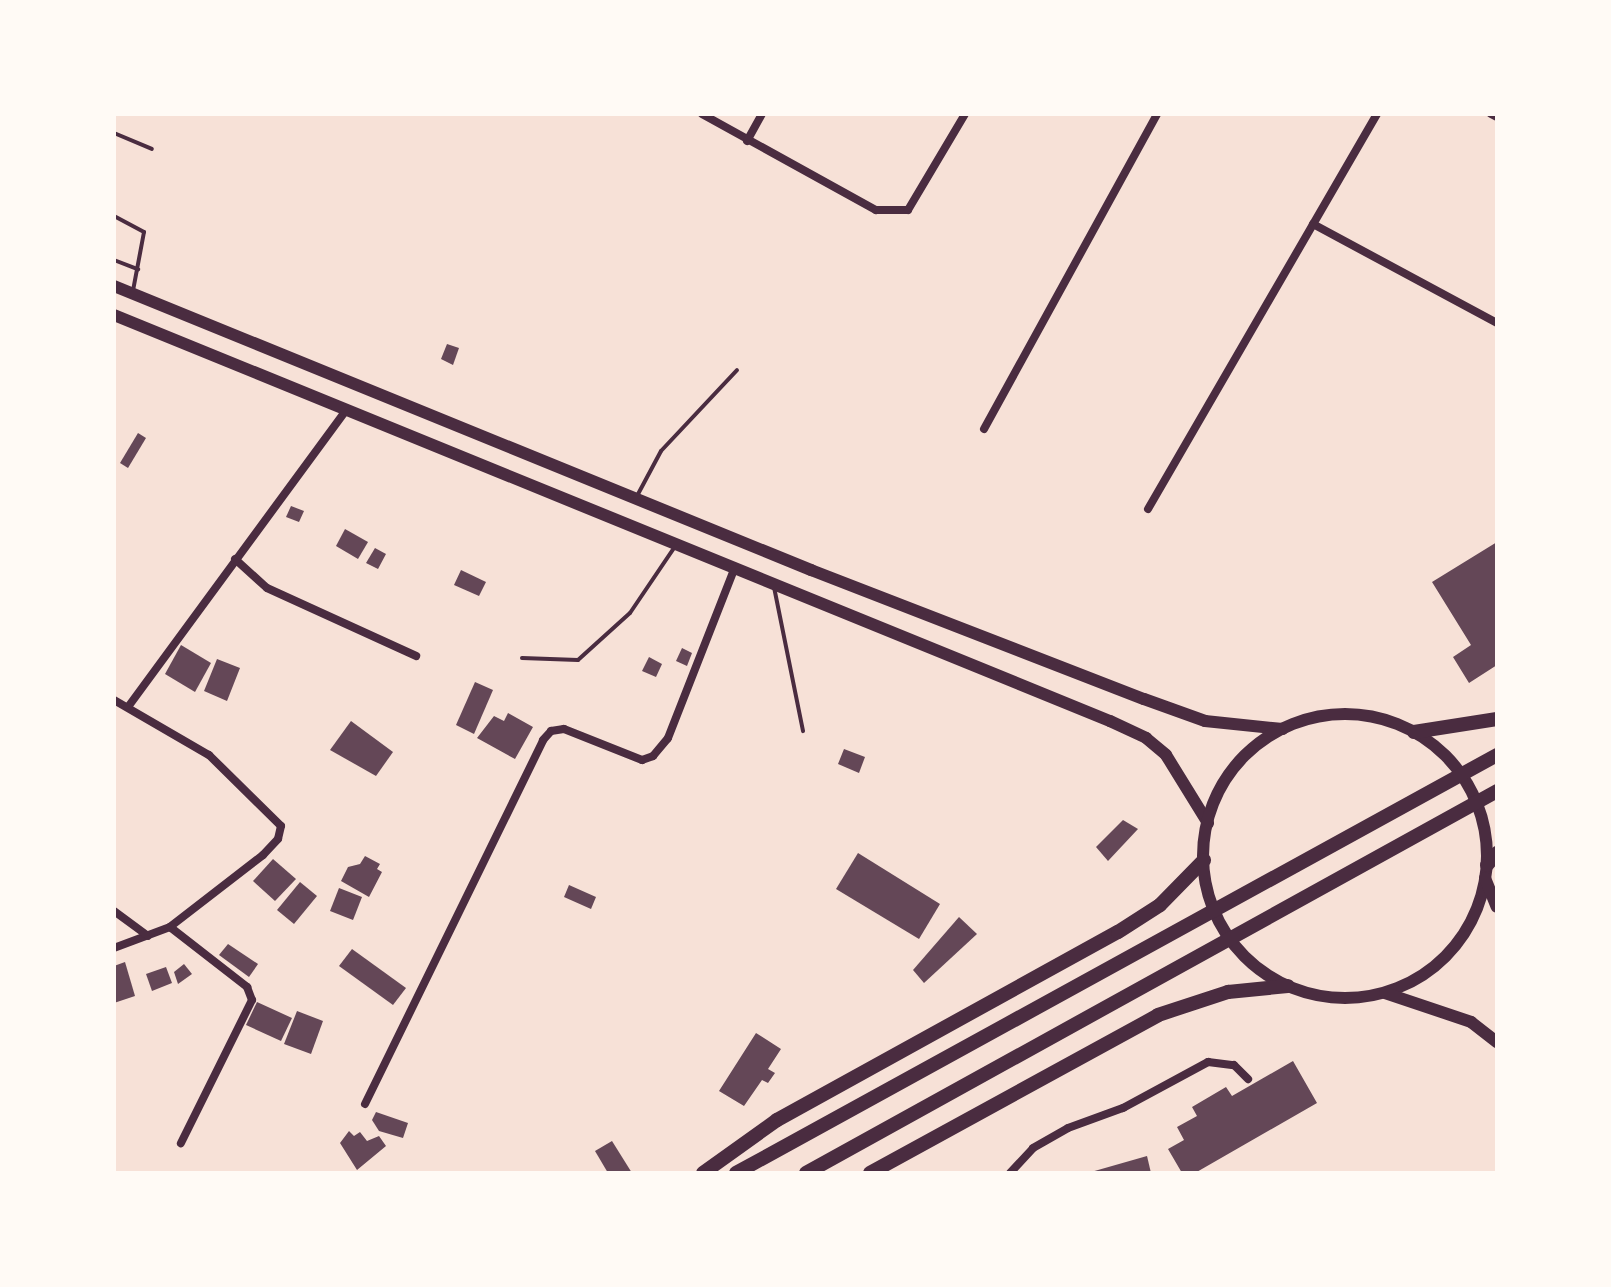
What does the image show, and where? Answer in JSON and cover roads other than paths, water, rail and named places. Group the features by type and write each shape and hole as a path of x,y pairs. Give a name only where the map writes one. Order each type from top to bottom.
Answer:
{"main road":[{"path":"114,286 636,499 1205,721 1283,729 1343,714 1380,718 1414,732 1452,762 1482,816 1486,872 1497,907"},
{"path":"114,315 773,581 1146,738 1183,778 1208,823"},
{"path":"1414,732 1497,719"},
{"path":"1283,729 1235,768 1208,823 1204,860 1210,899 1224,931 1246,958 1288,986 1336,998 1385,993 1418,978 1456,945 1475,913 1486,872 1497,853"},
{"path":"736,1173 1497,755"},
{"path":"806,1173 1497,791"},
{"path":"703,1173 777,1120 1118,932 1160,905 1204,860"},
{"path":"870,1173 1158,1015 1228,992 1288,986"},
{"path":"1385,993 1471,1022 1497,1042"}],"street":[{"path":"702,114 876,210 908,210 965,114"},
{"path":"747,141 762,114"},
{"path":"984,429 1157,114"},
{"path":"1148,509 1377,114"},
{"path":"1491,114 1497,117"},
{"path":"1313,224 1497,323"},
{"path":"128,707 347,409"},
{"path":"235,559 267,588 416,656"},
{"path":"365,1104 543,740 551,731 564,729 642,760 653,756 668,738 735,566"},
{"path":"114,700 209,755 281,826 278,839 263,855 170,927 114,948"},
{"path":"114,911 148,936"},
{"path":"170,927 247,987 252,1000 181,1143"},
{"path":"1010,1173 1033,1148 1068,1128 1123,1108 1208,1062 1234,1065 1248,1079"}],"lane":[{"path":"114,133 152,149"},
{"path":"114,216 144,232 132,293"},
{"path":"114,260 138,269"},
{"path":"636,499 661,451 737,370"},
{"path":"522,658 578,660 608,638 678,543"},
{"path":"773,581 803,731"}]}
